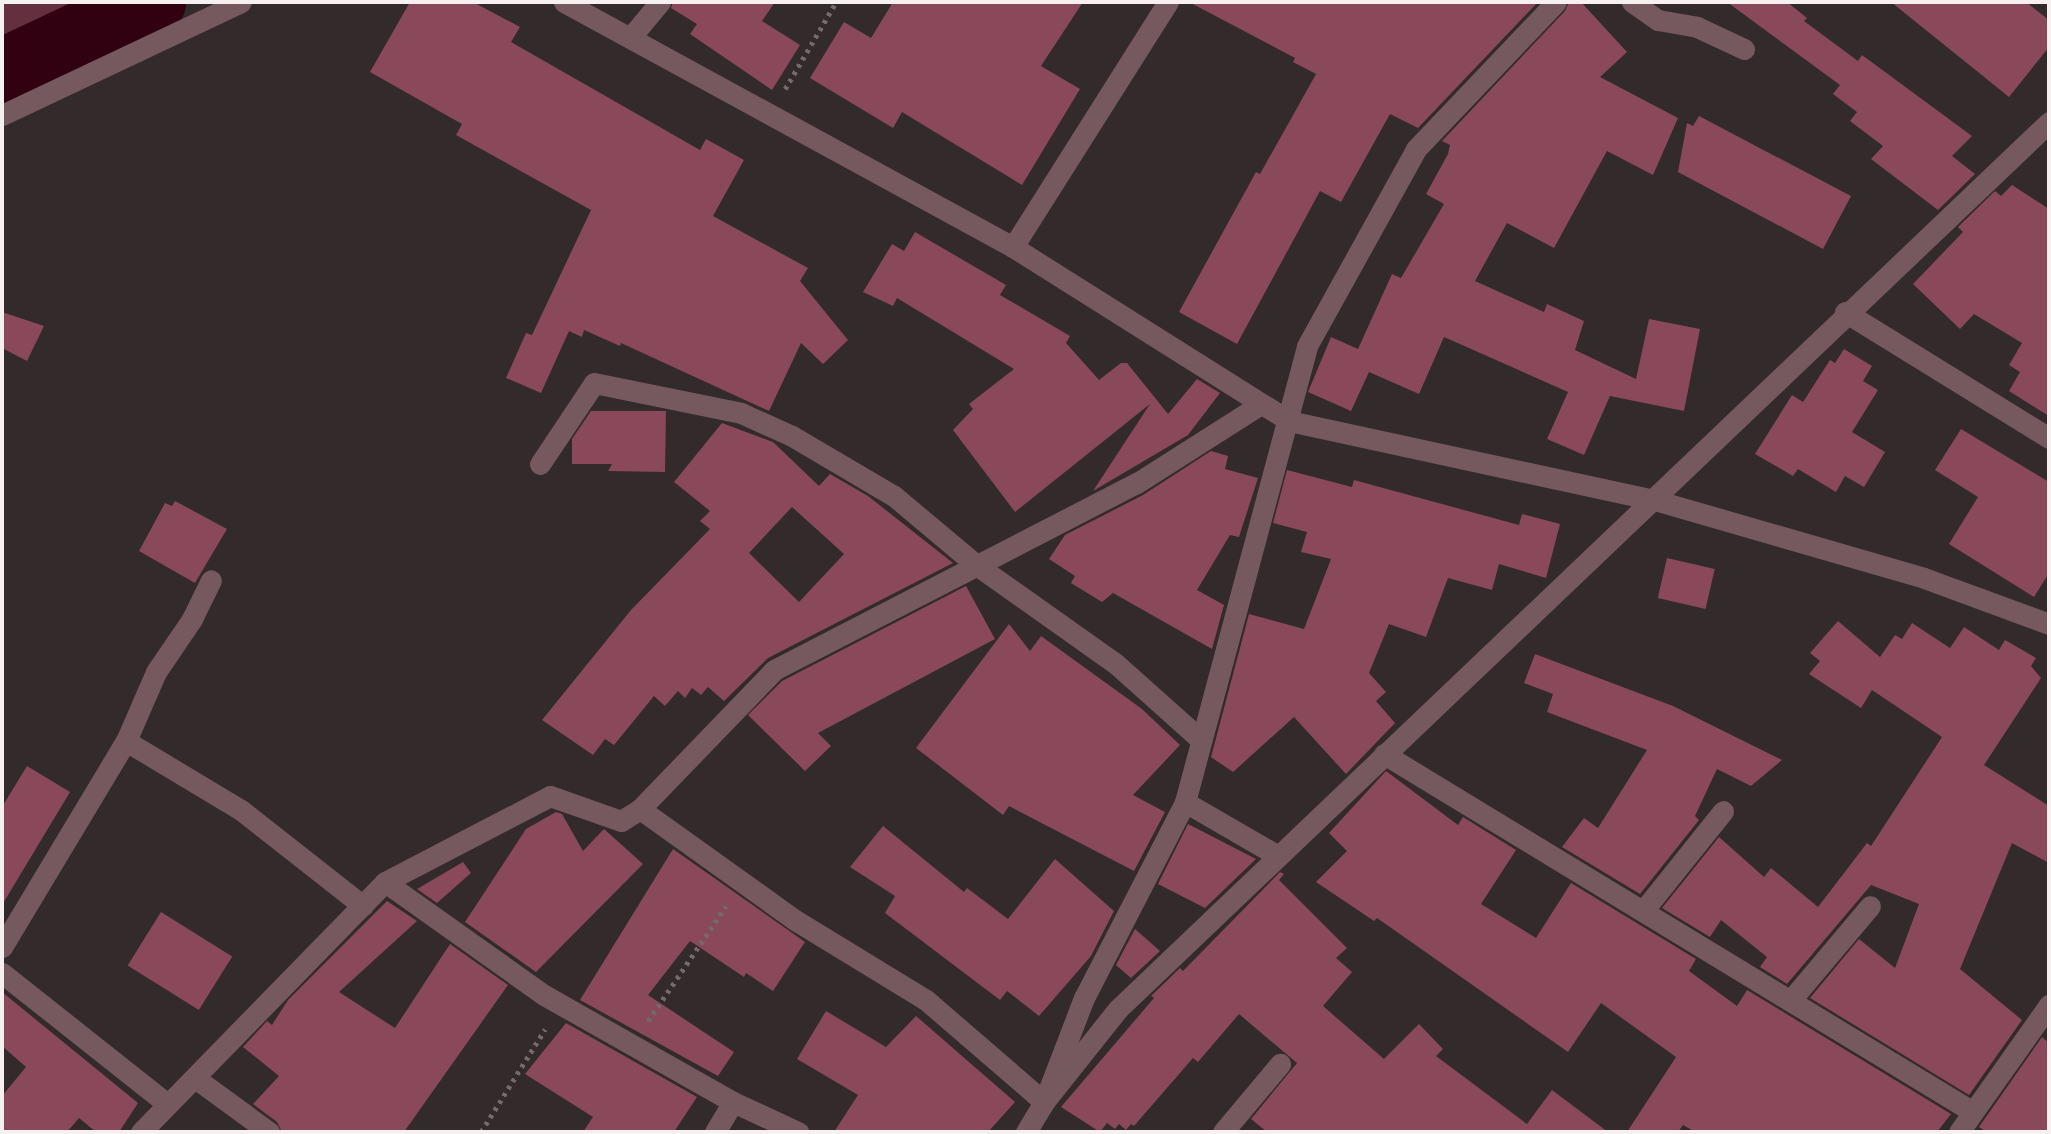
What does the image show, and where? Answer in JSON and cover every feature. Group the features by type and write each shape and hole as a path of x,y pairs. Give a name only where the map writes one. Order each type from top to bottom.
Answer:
{"street":[{"path":"2,115 241,2"},
{"path":"564,2 1013,247 1289,421 1651,499 1924,578 2049,624"},
{"path":"630,38 660,2"},
{"path":"1013,247 1168,2"},
{"path":"1044,1102 1084,998 1185,802 1276,450 1289,421 1307,346 1416,149 1556,2"},
{"path":"1632,2 1658,20 1696,27 1744,49"},
{"path":"1026,1132 1044,1102 1118,1009 1845,312 2049,122"},
{"path":"1845,312 2049,439"},
{"path":"540,464 594,383 693,401 741,413 792,436 894,496 975,564 1115,663 1201,740"},
{"path":"141,1132 166,1103 195,1078 385,882 550,796 621,821 640,809 774,670 975,564 1137,483 1261,404"},
{"path":"2,947 126,741 156,672 192,619 211,580"},
{"path":"126,741 241,810 363,906"},
{"path":"1384,754 1973,1112"},
{"path":"1185,802 1278,856"},
{"path":"640,809 742,882 926,1000 1044,1102"},
{"path":"1643,911 1723,811"},
{"path":"385,882 561,1004 733,1102 798,1132"},
{"path":"1790,1001 1870,906"},
{"path":"2,973 166,1103"},
{"path":"1959,1132 2049,1005"},
{"path":"1223,1132 1280,1064"},
{"path":"195,1078 269,1132"},
{"path":"715,1132 733,1102"}],"path":[{"path":"771,114 836,2"},
{"path":"632,1045 742,882"},
{"path":"481,1132 561,1004"}],"shaded area":[{"path":"2,2 109,2 2,54"}],"building":[{"path":"410,2 473,2 520,27 511,42 700,150 706,139 744,160 713,216 808,268 800,281 848,340 823,364 801,343 769,411 621,343 620,346 584,330 582,337 569,331 541,393 506,378 526,333 532,335 591,210 456,135 462,124 370,72"},
{"path":"673,2 775,2 762,21 800,45 772,90 690,34 697,24 671,8"},
{"path":"893,2 1083,2 1041,66 1080,89 1022,185 902,112 893,128 810,78 844,22 871,38"},
{"path":"1189,2 1538,2 1418,128 1390,114 1341,202 1320,191 1237,344 1179,312 1256,172 1260,174 1316,74 1293,62 1295,58"},
{"path":"1569,2 1581,2 1627,52 1600,77 1678,118 1653,175 1607,151 1554,248 1507,223 1475,281 1544,312 1547,304 1584,321 1575,350 1636,379 1649,319 1700,329 1684,411 1610,396 1584,455 1547,439 1568,392 1444,337 1419,394 1369,372 1351,411 1308,392 1331,337 1358,349 1392,274 1401,278 1444,204 1426,194 1448,154 1450,145 1442,141 1565,11"},
{"path":"1727,2 1787,2 1807,18 1804,21 1858,61 1862,55 1972,136 1952,156 1975,174 1938,210 1871,159 1883,146 1850,121 1857,112 1833,94 1840,85"},
{"path":"1891,2 2026,2 2049,20 2049,47 2009,97"},
{"path":"1699,116 1851,196 1823,249 1678,172 1687,123 1693,126"},
{"path":"2012,185 2049,209 2049,416 2009,391 2020,372 2009,365 2022,343 1974,314 1960,329 1913,284 1963,232 1958,227 1995,191 2001,196"},
{"path":"915,232 1006,285 1000,295 1070,336 1066,343 1099,380 1121,363 1127,363 1168,414 1197,379 1220,393 1188,435 1093,491 1150,404 1015,512 953,430 973,409 969,404 1014,369 897,298 893,306 863,292 892,244 904,251"},
{"path":"2,312 44,326 27,361 2,348"},
{"path":"1844,349 1872,366 1863,381 1878,390 1852,432 1885,452 1864,487 1845,476 1836,492 1798,469 1793,476 1755,454 1792,395 1803,402 1830,360 1835,363"},
{"path":"591,411 666,411 665,472 608,471 612,464 572,464 572,439"},
{"path":"722,423 773,442 819,486 830,474 868,496 953,563 768,658 724,701 708,687 701,695 692,688 685,698 678,691 665,706 654,696 614,745 605,739 593,755 542,720 631,610 710,529 700,521 710,511 674,482","holes":["792,507 844,554 799,602 749,553"]},
{"path":"1961,429 2049,482 2049,573 2034,597 1949,544 1978,497 1935,470"},
{"path":"1211,451 1228,456 1225,469 1258,478 1239,537 1230,535 1197,590 1224,605 1212,649 1113,593 1102,602 1071,583 1075,576 1049,559 1065,535 1143,495"},
{"path":"1287,470 1352,487 1354,480 1519,525 1522,514 1560,524 1546,578 1499,564 1492,590 1448,578 1426,637 1389,624 1369,673 1386,692 1376,701 1395,723 1346,774 1294,717 1233,772 1211,757 1249,614 1304,629 1331,559 1301,552 1307,532 1273,523"},
{"path":"175,501 227,529 195,583 139,551 165,503 172,506"},
{"path":"1667,558 1715,569 1706,609 1658,598"},
{"path":"966,586 995,639 818,733 831,746 805,771 748,715 782,681"},
{"path":"1838,621 1880,657 1895,635 1902,639 1912,623 1950,648 1964,627 1999,650 2005,640 2036,658 2031,666 2041,678 1984,765 2049,806 2049,863 2012,843 1960,969 2022,1020 1969,1095 1810,998 1859,939 1895,968 1919,904 1871,885 1787,984 1760,967 1767,957 1721,920 1710,937 1662,908 1719,837 1764,877 1771,868 1818,907 1867,843 1871,846 1942,737 1872,690 1861,708 1809,674 1820,661 1810,653"},
{"path":"1009,624 1030,651 1041,636 1142,709 1180,745 1133,795 1165,812 1134,871 1009,806 1003,815 916,748"},
{"path":"1535,654 1673,706 1782,760 1751,786 1717,769 1695,816 1699,820 1640,894 1562,847 1584,818 1598,828 1647,750 1547,712 1553,694 1524,683"},
{"path":"27,766 70,792 2,905 2,807"},
{"path":"1386,771 1458,825 1463,817 1516,850 1481,904 1536,938 1571,883 1696,959 1689,971 1737,1006 1747,990 1951,1114 1937,1132 1695,1132 1683,1125 1678,1132 1627,1132 1676,1057 1601,1003 1568,1052 1377,918 1374,921 1316,882 1347,851 1329,833"},
{"path":"556,812 562,814 583,851 604,829 643,864 536,972 465,922 526,829"},
{"path":"1188,824 1256,859 1205,908 1158,884"},
{"path":"883,826 964,892 967,888 1008,919 1055,859 1114,911 1091,956 1039,1016 1007,991 1000,1000 885,913 895,896 850,867"},
{"path":"673,849 805,942 773,991 746,973 744,977 690,941 648,995 734,1052 718,1076 580,1000"},
{"path":"463,862 471,873 437,903 417,889"},
{"path":"1280,872 1284,874 1279,880 1347,948 1336,958 1352,972 1323,1006 1384,1059 1419,1024 1443,1049 1436,1056 1527,1124 1552,1090 1608,1132 1267,1132 1251,1119 1297,1063 1239,1014 1198,1062 1193,1058 1134,1126 1131,1124 1126,1130 1119,1124 1115,1129 1107,1123 1100,1132 1061,1107 1154,998 1151,996 1180,968 1183,971"},
{"path":"387,901 417,921 339,992 395,1028 450,944 508,985 404,1132 282,1132 277,1122 253,1104 279,1076 243,1047 267,1021 272,1025 288,1000"},
{"path":"161,912 232,957 199,1010 128,965"},
{"path":"1135,929 1160,951 1131,978 1116,965"},
{"path":"2,992 138,1103 119,1132 96,1132 79,1118 67,1132 2,1132 2,1096 26,1067 2,1046"},
{"path":"826,1011 886,1047 916,1016 1015,1102 988,1132 834,1132 858,1095 797,1059"},
{"path":"566,1023 697,1097 674,1132 583,1132 593,1117 525,1074"},
{"path":"2042,1037 2049,1043 2049,1132 1986,1132 1979,1127"}],"waterway":[{"path":"2,73 152,2"}]}
